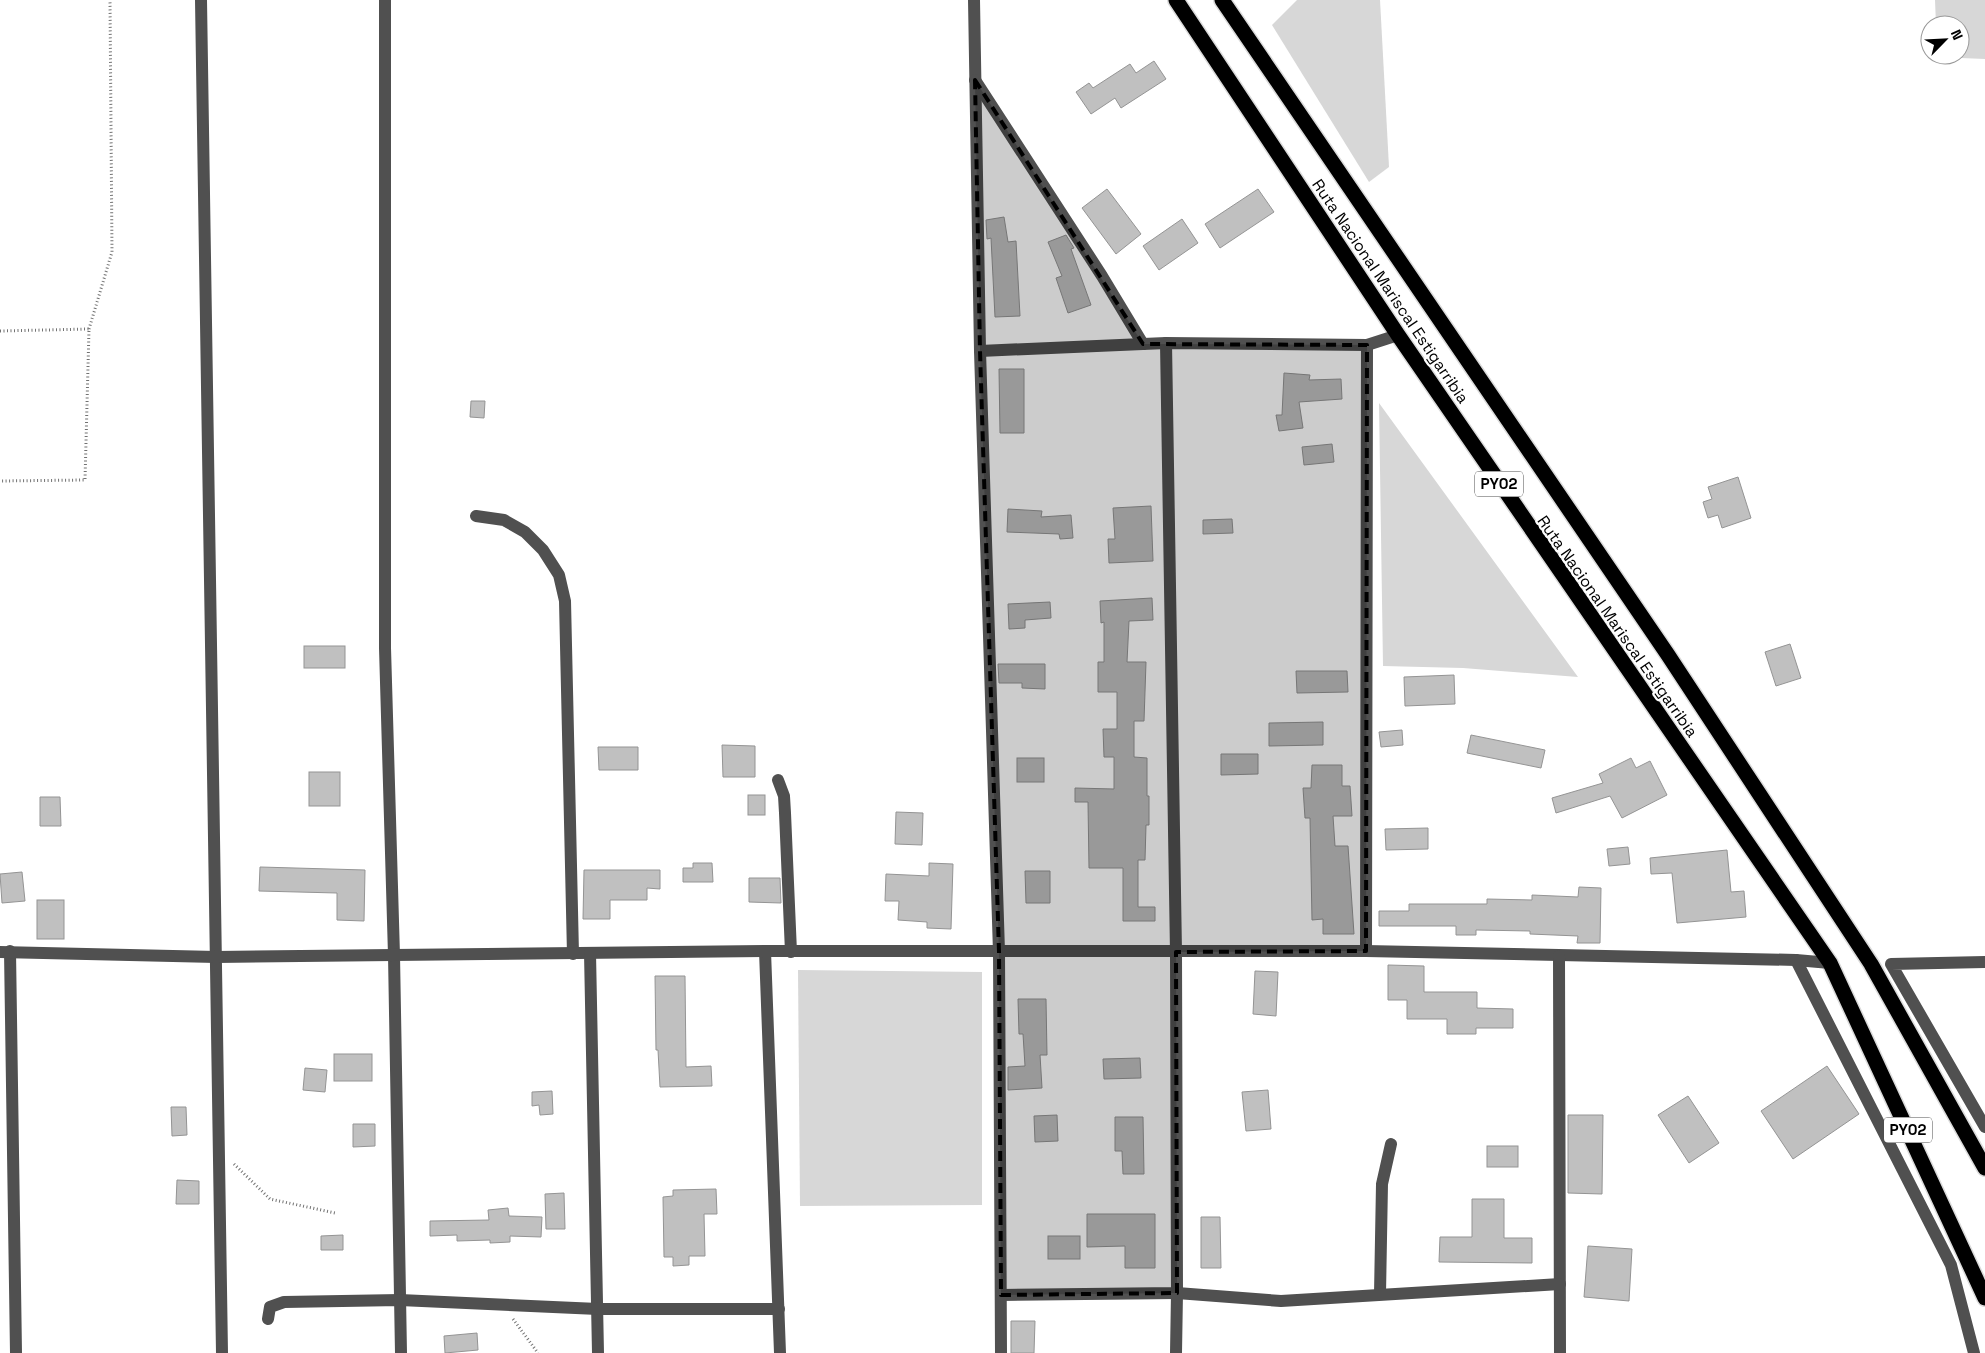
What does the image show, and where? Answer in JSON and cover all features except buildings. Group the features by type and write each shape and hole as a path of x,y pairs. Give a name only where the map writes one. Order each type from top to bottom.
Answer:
{"highway":[{"name":"Ruta Nacional Mariscal Estigarribia","path":"1176,0 1398,335 1830,963 1985,1298"},
{"name":"Ruta Nacional Mariscal Estigarribia","path":"1222,0 1662,647 1871,964 1985,1168"}],"street":[{"path":"201,0 222,1353"},
{"path":"385,0 384,648 394,955 400,1353"},
{"path":"974,0 980,350 999,952 1001,1353"},
{"path":"975,80 1102,276 1143,344"},
{"path":"980,350 1166,343 1367,345 1398,335"},
{"path":"1166,343 1176,952 1176,1353"},
{"path":"1366,951 1367,345"},
{"path":"476,516 504,520 525,532 543,550 559,575 565,611 573,954"},
{"path":"778,780 784,796 791,952"},
{"path":"16,1353 5,952 216,957 765,952 1366,951 1796,960 1830,963"},
{"path":"765,952 780,1353"},
{"path":"590,954 598,1353"},
{"path":"1558,956 1560,1353"},
{"path":"1796,960 1951,1265 1974,1353"},
{"path":"1985,962 1891,964 1985,1127"},
{"path":"1380,1294 1382,1184 1391,1144"},
{"path":"1001,1296 1177,1293 1281,1300 1560,1284"},
{"path":"268,1319 270,1307 284,1302 400,1300 598,1309 779,1309"}],"path":[{"path":"0,480 85,480 88,329 112,252 110,0"},
{"path":"0,331 88,329"},
{"path":"219,1149 270,1199 335,1213"},
{"path":"502,1305 538,1353"}],"highlighted area":[{"path":"975,80 1143,344 1367,345 1366,951 1176,952 1177,1293 1001,1295 999,952 980,351"}],"shaded area":[{"path":"1297,0 1380,0 1389,167 1369,182 1272,25"},
{"path":"1935,0 1985,0 1985,59 1970,58 1970,15 1936,15"},
{"path":"1379,403 1578,677 1463,668 1383,666"},
{"path":"798,970 982,972 982,1205 800,1206"}]}
